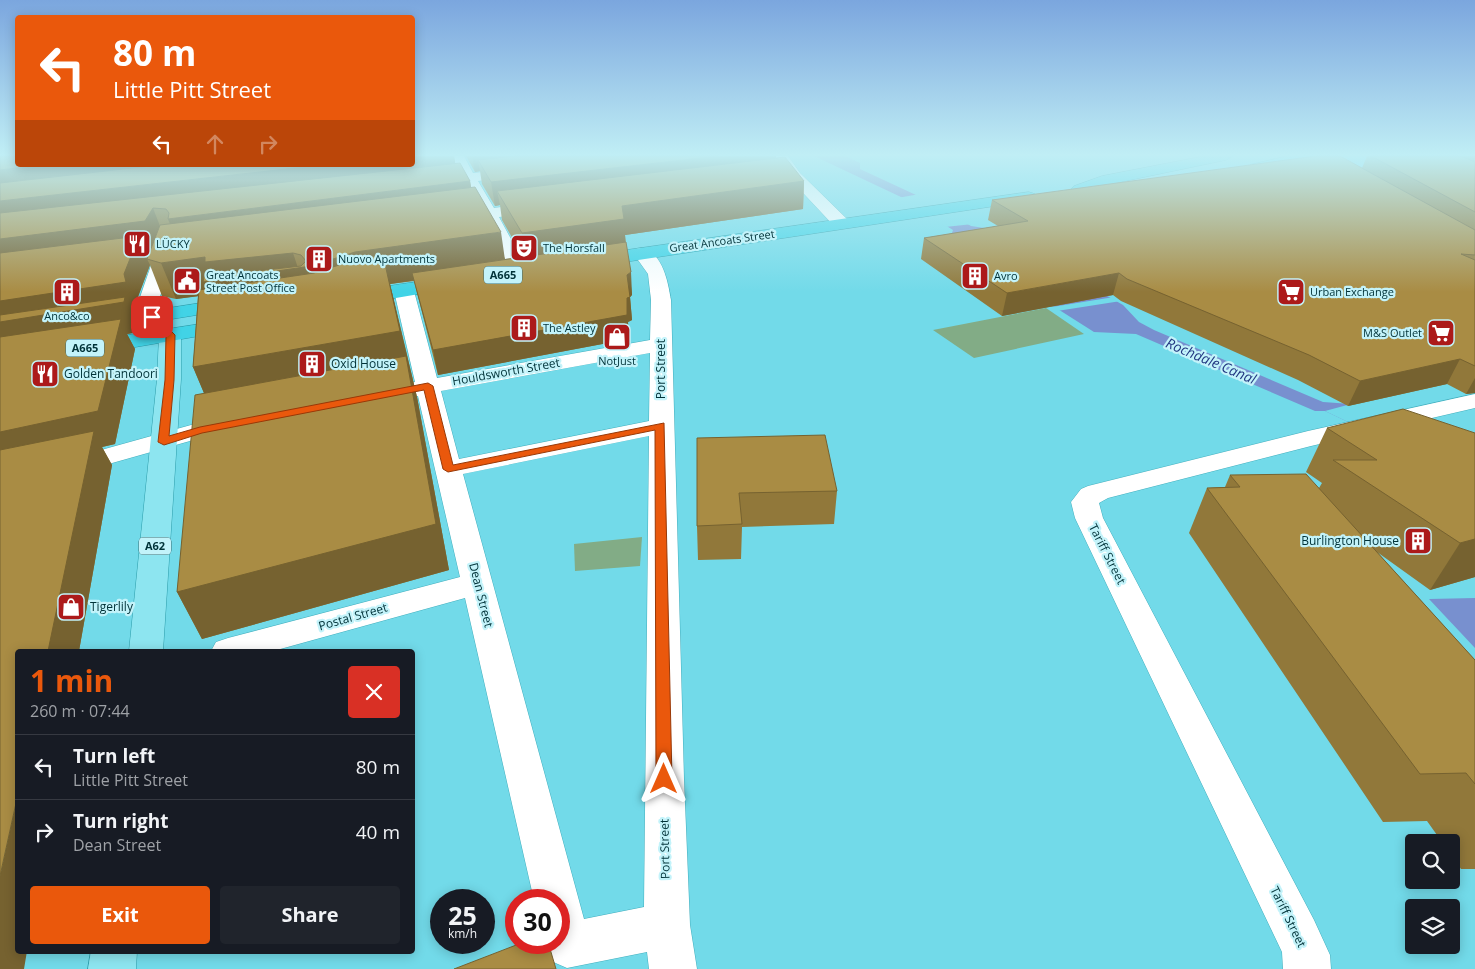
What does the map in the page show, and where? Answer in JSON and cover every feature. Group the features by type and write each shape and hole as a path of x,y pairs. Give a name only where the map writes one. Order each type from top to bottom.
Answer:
{"highway":[{"name":"Great Ancoats Street","path":"576,264 995,201"},
{"name":"A665","path":"500,275 538,269"},
{"name":"A665","path":"333,301 364,296 406,305 472,280"},
{"name":"A665","path":"76,328 257,301"},
{"name":"A665","path":"72,350 248,323"}],"main road":[{"path":"152,317 170,335"},
{"name":"A62","path":"146,649 169,380 170,335"},
{"path":"112,969 114,954"}],"street":[{"path":"478,201 483,213 520,272"},
{"path":"816,201 841,223"},
{"path":"483,213 554,206"},
{"path":"152,317 148,303 172,253 172,228"},
{"path":"140,257 172,253"},
{"name":"Port Street","path":"642,253 656,274 660,289 660,426 667,925 673,969"},
{"name":"Dean Street","path":"406,305 478,583 553,889"},
{"name":"Houldsworth Street","path":"353,401 661,345"},
{"name":"Tariff Street","path":"1307,969 1306,955 1298,936 1089,518 1085,502 1091,495 1098,492 1475,400"},
{"path":"0,479 98,459 164,442 200,430 248,421"},
{"path":"448,469 660,426"},
{"name":"Postal Street","path":"235,649 478,583"},
{"path":"570,936 667,925"}],"green space":[{"path":"1046,308 1084,334 974,358 933,330"},
{"path":"642,537 640,566 575,571 574,544"}],"water":[{"name":"Rochdale Canal","path":"908,201 927,201 971,226 991,229 1123,305 1139,322 1154,330 1323,402 1351,404 1390,442 1325,411 1315,411 1136,334 1094,332 1053,306 952,233 953,230"},
{"path":"1475,598 1475,648 1429,599"}],"pier":[{"path":"902,201 933,201 973,224 945,227"},
{"path":"1114,297 1121,301 1057,311 1052,307"},
{"path":"1351,404 1416,435 1390,442 1325,411"}],"building":[{"path":"108,201 309,201 168,219 169,213 166,209 153,208 145,221 0,239 0,213"},
{"path":"357,201 483,201 501,232 355,252 311,266 203,282 204,277 301,266 306,261 301,255 293,253 205,262 205,257 161,263 147,259 160,225"},
{"path":"503,201 657,201 622,206 624,219 522,233"},
{"name":"Urban Exchange","path":"994,201 1422,201 1475,230 1475,255 1461,254 1475,260 1475,366 1460,359 1360,381 1309,355 1127,279 1119,273 1007,293 924,238 1028,221"},
{"path":"1455,201 1475,201 1475,212"},
{"path":"139,236 124,274 126,282 0,301 0,253"},
{"path":"626,242 631,272 627,275 630,297 627,298 627,315 433,350 412,273"},
{"path":"383,255 400,331 193,367 199,290 314,273 358,259"},
{"path":"125,297 124,302 0,322 0,315"},
{"path":"121,319 98,411 0,432 0,337"},
{"path":"406,356 436,524 177,592 195,395"},
{"path":"1403,409 1475,433 1475,539 1460,543 1333,460 1377,460 1327,428"},
{"path":"94,431 48,649 15,649 15,808 0,876 0,450"},
{"path":"825,435 837,491 739,493 742,524 697,526 697,438"},
{"path":"1306,474 1475,660 1475,784 1466,773 1420,774 1207,488 1240,487 1230,475"},
{"path":"505,949 505,954 552,954 556,969 454,969"}],"place":[{"name":"LÜCKY","path":"137,244"},
{"name":"The Horsfall","path":"524,248"},
{"name":"Nuovo Apartments","path":"319,259"},
{"name":"Avro","path":"975,276"},
{"name":"Great Ancoats Street Post Office","path":"187,281"},
{"name":"Anco&co","path":"67,292"},
{"name":"Urban Exchange","path":"1291,292"},
{"name":"The Astley","path":"524,328"},
{"name":"M&S Outlet","path":"1441,333"},
{"name":"NotJust","path":"617,337"},
{"name":"Oxid House","path":"312,364"},
{"name":"Golden Tandoori","path":"45,374"},
{"name":"Burlington House","path":"1418,541"},
{"name":"Tigerlily","path":"71,607"}],"route":[{"path":"152,317 170,335 168,356 169,380 164,442 200,430 428,386 448,469 647,426 660,426 664,779"}]}
